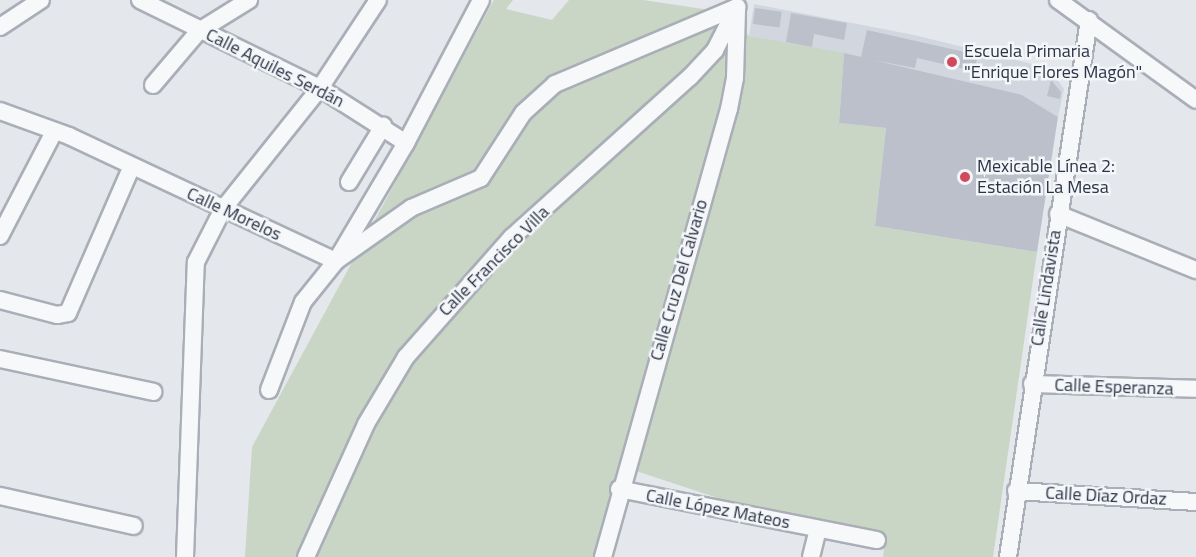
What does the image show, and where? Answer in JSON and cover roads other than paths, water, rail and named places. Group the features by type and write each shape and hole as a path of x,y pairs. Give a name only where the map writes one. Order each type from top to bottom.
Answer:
{"street":[{"path":"0,27 41,0"},
{"name":"Calle Aquiles Serdán","path":"140,0 199,31 320,88 383,126 406,143"},
{"path":"153,85 199,31 249,0"},
{"path":"185,557 193,429 192,283 196,262 223,209 320,88 358,23 378,0"},
{"path":"269,390 303,302 336,261 406,143 481,0"},
{"path":"1058,0 1089,20 1196,100"},
{"path":"336,261 411,208 481,178 523,113 555,84 738,4"},
{"name":"Calle Cruz Del Calvario","path":"603,557 619,489 729,109 735,78 738,4"},
{"name":"Calle Francisco Villa","path":"306,557 366,424 406,357 511,238 690,77 715,50 738,4"},
{"name":"Calle Lindavista","path":"1008,557 1032,384 1089,20"},
{"name":"Calle Morelos","path":"0,111 132,166 336,261"},
{"path":"349,182 383,126"},
{"path":"0,236 54,132"},
{"path":"0,300 65,315 132,166"},
{"path":"1058,214 1196,270"},
{"path":"0,359 154,392"},
{"name":"Calle Esperanza","path":"1032,384 1196,389"},
{"name":"Calle López Mateos","path":"619,489 877,540"},
{"name":"Calle Díaz Ordaz","path":"1016,491 1196,502"},
{"path":"0,496 134,526"},
{"path":"811,557 818,529"}],"place":[{"name":"Escuela Primaria \"Enrique Flores Magón\"","path":"952,62"},
{"name":"Mexicable Línea 2: Estación La Mesa","path":"965,177"}]}
